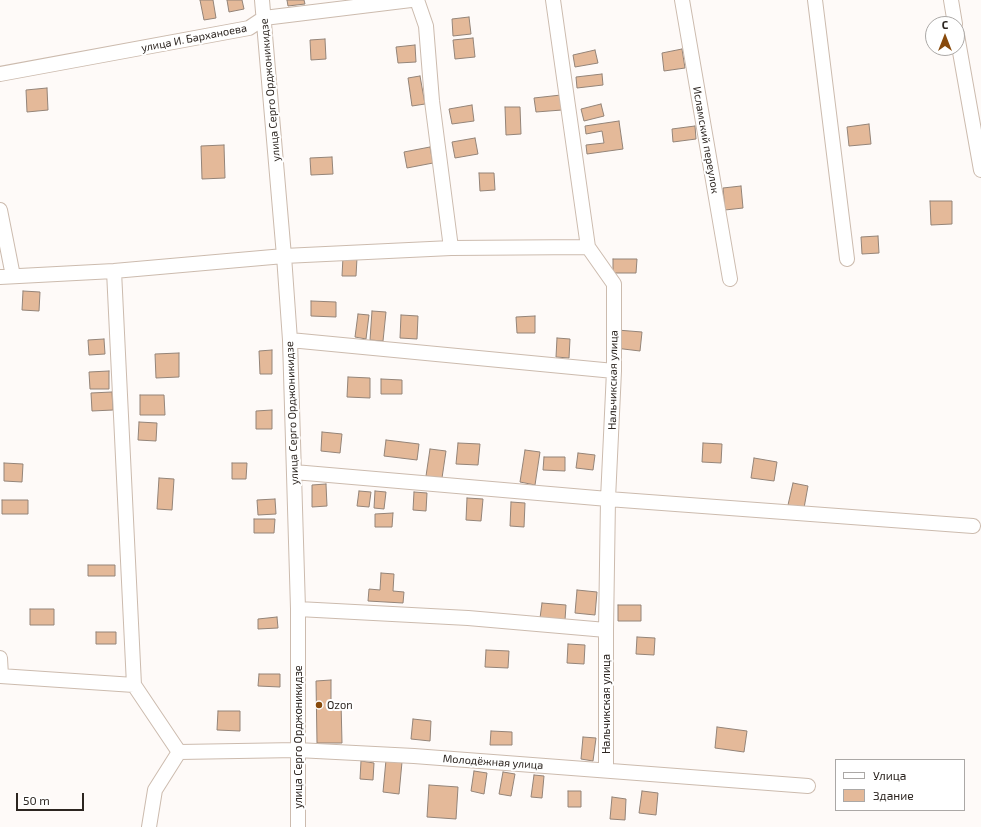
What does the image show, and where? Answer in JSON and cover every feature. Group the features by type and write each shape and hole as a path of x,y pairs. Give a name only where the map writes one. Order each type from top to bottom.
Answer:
{"street":[{"name":"улица Серго Орджоникидзе","path":"262,0 290,340 298,609 298,827"},
{"name":"улица И. Барханоева","path":"0,74 249,28 264,18 411,0"},
{"path":"417,0 426,26 432,101 451,248"},
{"name":"Нальчикская улица","path":"552,0 588,246 614,284 614,370 608,499 606,770"},
{"name":"Исламский переулок","path":"682,0 730,279"},
{"path":"816,0 847,259"},
{"path":"951,0 954,16"},
{"path":"961,56 981,170"},
{"path":"0,210 6,277 114,271 284,256 451,248 588,246"},
{"path":"114,271 134,685 179,752 155,790 149,827"},
{"path":"290,340 614,370"},
{"path":"294,472 608,499 973,526"},
{"path":"298,609 468,618 606,630"},
{"path":"0,658 0,676 134,685"},
{"name":"Молодёжная улица","path":"179,752 297,750 414,756 808,786"}],"building":[{"path":"200,0 213,0 216,18 204,20"},
{"path":"227,0 242,0 244,9 229,12"},
{"path":"287,0 304,0 305,4 288,6"},
{"path":"469,17 471,34 453,36 452,19"},
{"path":"473,38 475,57 455,59 453,40"},
{"path":"325,39 326,59 311,60 310,40"},
{"path":"415,45 416,62 398,63 396,47"},
{"path":"682,49 685,68 664,71 662,53"},
{"path":"595,50 598,63 575,67 573,55"},
{"path":"602,74 603,85 577,88 576,77"},
{"path":"420,76 425,104 412,106 408,78"},
{"path":"47,88 48,110 27,112 26,90"},
{"path":"561,95 562,110 536,112 534,98"},
{"path":"601,104 604,116 584,121 581,109"},
{"path":"472,105 474,121 452,124 449,109"},
{"path":"505,107 520,107 521,134 506,135"},
{"path":"619,121 623,149 587,154 586,145 604,143 602,131 586,134 585,126"},
{"path":"869,124 871,144 849,146 847,127"},
{"path":"695,126 696,139 673,142 672,129"},
{"path":"475,138 478,154 455,158 452,142"},
{"path":"224,145 225,178 202,179 201,146"},
{"path":"430,147 433,163 407,168 404,152"},
{"path":"332,157 333,174 311,175 310,158"},
{"path":"479,173 494,173 495,190 480,191"},
{"path":"741,186 743,208 725,210 723,188"},
{"path":"930,201 952,201 952,224 931,225"},
{"path":"878,236 879,253 862,254 861,237"},
{"path":"343,257 357,258 356,276 342,276"},
{"path":"613,259 637,259 636,273 613,273"},
{"path":"23,291 40,292 39,311 22,310"},
{"path":"311,301 336,302 336,317 311,316"},
{"path":"372,311 386,312 383,341 370,340"},
{"path":"358,314 369,315 366,339 355,337"},
{"path":"401,315 418,316 417,339 400,338"},
{"path":"535,316 535,333 517,333 516,317"},
{"path":"617,330 642,332 640,351 615,348"},
{"path":"557,338 570,339 569,358 556,357"},
{"path":"104,339 105,354 89,355 88,340"},
{"path":"272,350 272,374 260,374 259,351"},
{"path":"179,353 179,377 156,378 155,354"},
{"path":"109,371 109,389 90,389 89,372"},
{"path":"348,377 370,378 370,398 347,397"},
{"path":"381,379 402,380 402,394 381,394"},
{"path":"112,392 113,410 92,411 91,393"},
{"path":"140,395 164,395 165,415 140,415"},
{"path":"272,410 272,429 256,429 256,411"},
{"path":"139,422 157,423 156,441 138,440"},
{"path":"322,432 342,434 340,453 321,451"},
{"path":"386,440 419,444 417,460 384,456"},
{"path":"458,443 480,444 478,465 456,464"},
{"path":"703,443 722,444 721,463 702,462"},
{"path":"430,449 446,451 442,478 426,476"},
{"path":"525,450 540,452 535,485 520,482"},
{"path":"578,453 595,455 593,470 576,468"},
{"path":"544,457 565,457 565,471 543,470"},
{"path":"754,458 777,462 774,481 751,478"},
{"path":"4,463 23,464 22,482 4,481"},
{"path":"232,463 247,463 246,479 232,479"},
{"path":"159,478 174,479 172,510 157,509"},
{"path":"793,483 808,486 804,508 788,505"},
{"path":"326,484 327,506 312,507 312,485"},
{"path":"359,491 371,492 369,507 357,506"},
{"path":"375,491 386,492 384,509 374,508"},
{"path":"414,492 427,493 426,511 413,510"},
{"path":"467,498 483,499 481,521 466,520"},
{"path":"275,499 276,514 258,515 257,500"},
{"path":"2,500 28,500 28,514 2,514"},
{"path":"511,502 525,503 524,527 510,526"},
{"path":"393,513 392,527 375,527 375,514"},
{"path":"254,519 275,519 274,533 254,533"},
{"path":"88,565 115,565 115,576 88,576"},
{"path":"381,573 394,574 393,591 404,592 403,603 368,601 369,589 380,590"},
{"path":"577,590 597,592 595,615 575,613"},
{"path":"542,603 566,605 565,620 540,618"},
{"path":"618,605 641,605 641,621 618,621"},
{"path":"30,609 54,609 54,625 30,625"},
{"path":"277,617 278,628 258,629 258,619"},
{"path":"96,632 116,632 116,644 96,644"},
{"path":"637,637 655,638 654,655 636,654"},
{"path":"568,644 585,645 584,664 567,663"},
{"path":"486,650 509,651 508,668 485,667"},
{"path":"259,674 280,674 280,687 258,686"},
{"path":"331,680 331,703 341,702 342,743 317,743 316,681"},
{"path":"218,711 240,711 240,731 217,730"},
{"path":"413,719 431,721 430,741 411,739"},
{"path":"717,727 747,731 744,752 715,748"},
{"path":"491,731 512,732 512,745 490,745"},
{"path":"583,737 596,738 593,761 581,759"},
{"path":"386,760 402,762 399,794 383,792"},
{"path":"361,761 374,763 373,780 360,779"},
{"path":"474,771 487,773 484,794 471,791"},
{"path":"503,772 515,774 511,796 499,794"},
{"path":"534,775 544,776 542,798 531,797"},
{"path":"429,785 458,787 456,819 427,817"},
{"path":"568,791 581,791 581,807 568,807"},
{"path":"642,791 658,793 656,815 639,813"},
{"path":"612,797 626,799 625,820 610,819"}],"place":[{"name":"Ozon","path":"319,705"}]}
